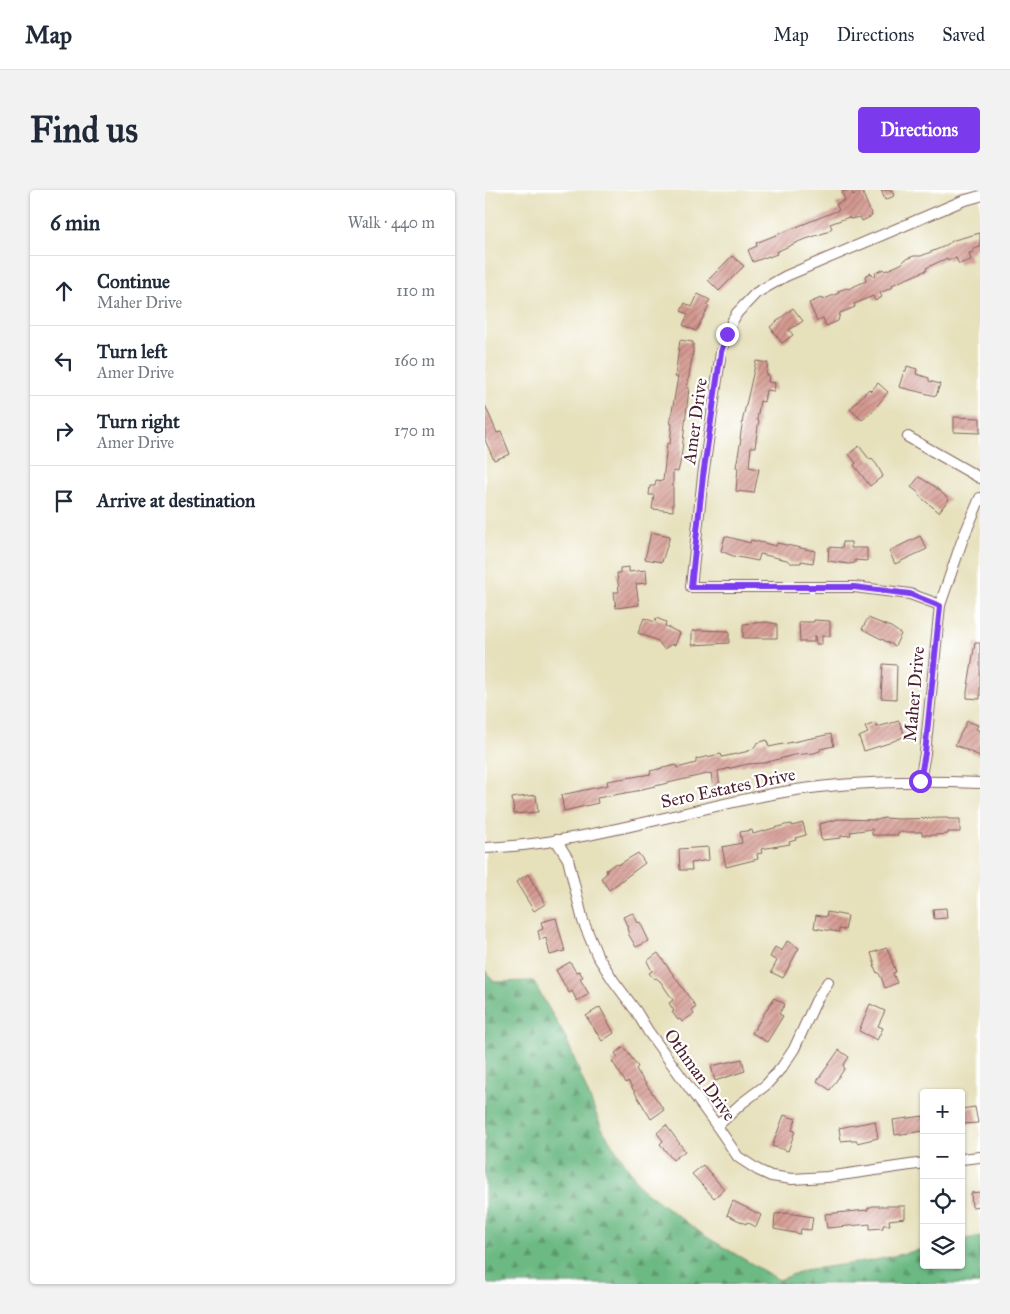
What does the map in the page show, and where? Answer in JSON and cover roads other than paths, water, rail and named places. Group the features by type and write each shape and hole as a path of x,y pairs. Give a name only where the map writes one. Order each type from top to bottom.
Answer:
{"street":[{"name":"Amer Drive","path":"940,606 910,594 854,587 691,587 703,476 721,352 729,328 737,313 756,293 786,276 953,205 980,196"},
{"path":"908,437 980,478"},
{"name":"Maher Drive","path":"920,781 925,753 940,606 980,498"},
{"name":"Sero Estates Drive","path":"485,848 556,840 801,789 843,784 920,781 980,783"},
{"name":"Othman Drive","path":"556,840 568,858 583,921 597,956 674,1069 738,1157 757,1170 777,1177 806,1179 827,1178 920,1164"},
{"path":"717,1126 742,1103 766,1085 782,1068 794,1049 816,1001 829,982"},
{"path":"965,1158 980,1156"}]}
